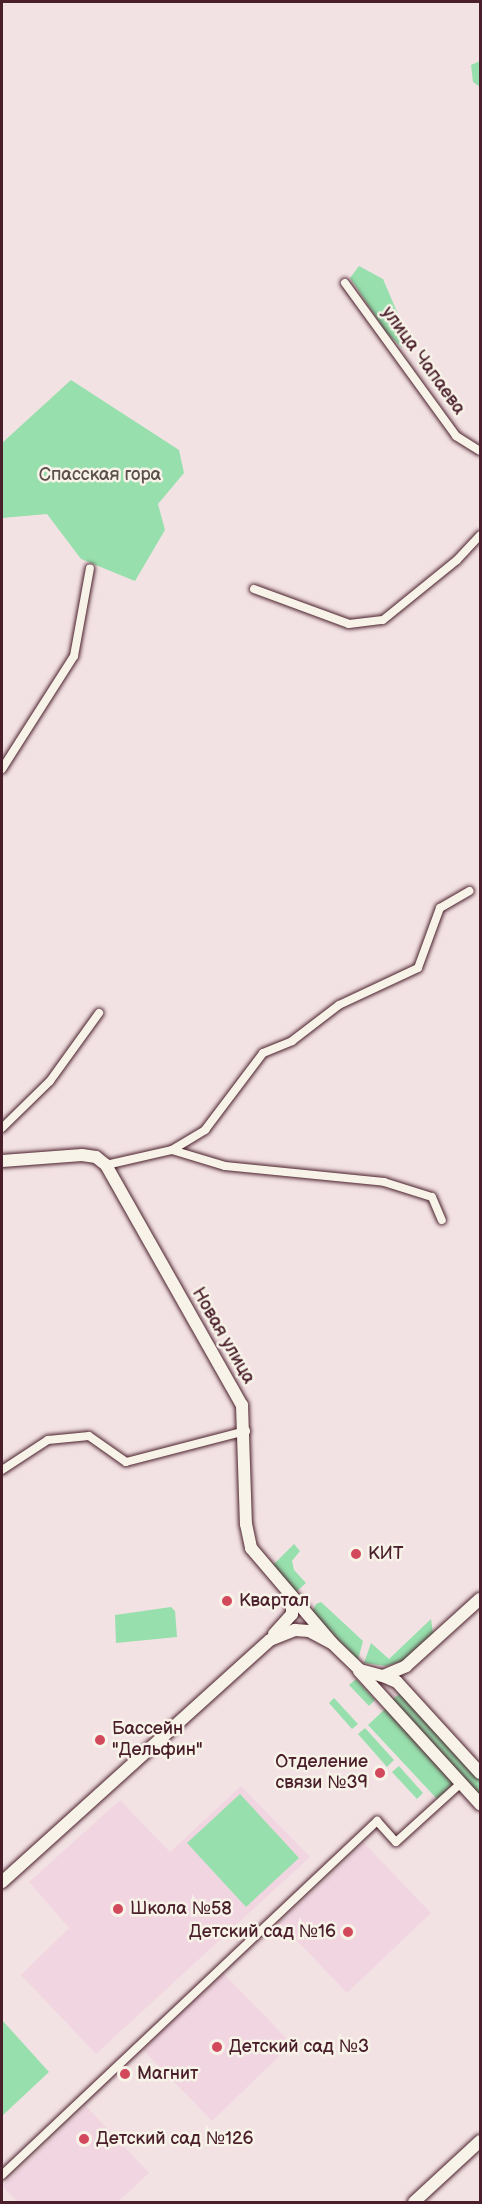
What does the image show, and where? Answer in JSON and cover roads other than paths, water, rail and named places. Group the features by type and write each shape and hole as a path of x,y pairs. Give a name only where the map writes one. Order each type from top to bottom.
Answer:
{"street":[{"name":"улица Чапаева","path":"345,283 456,436 480,452"},
{"path":"255,589 349,624 383,620 457,560 480,535"},
{"path":"2,769 74,656 90,568"},
{"path":"2,1161 82,1155 96,1157 106,1165 172,1150 205,1130 263,1053 292,1041 339,1005 418,968 440,908 470,891"},
{"path":"2,1128 50,1081 99,1013"},
{"path":"172,1150 225,1166 384,1182 432,1197 442,1220"},
{"name":"Новая улица","path":"106,1165 242,1405 246,1431 249,1541 255,1555 332,1643 480,1804"},
{"path":"2,1470 48,1440 89,1436 126,1462 246,1431"},
{"path":"2,1882 289,1619 292,1598"},
{"path":"379,1694 377,1681 406,1666 480,1599"},
{"path":"259,1647 295,1630 309,1631 332,1643"},
{"path":"352,1663 371,1675 383,1676 405,1689 480,1773"},
{"path":"405,1689 401,1678 406,1666"},
{"path":"2,2175 378,1821 396,1842 461,1783"},
{"path":"414,2202 480,2140"}],"place":[{"name":"КИТ","path":"356,1554"},
{"name":"Квартал","path":"227,1601"},
{"name":"Бассейн \"Дельфин\"","path":"100,1740"},
{"name":"Отделение связи №39","path":"380,1773"},
{"name":"Школа №58","path":"118,1909"},
{"name":"Детский сад №16","path":"348,1932"},
{"name":"Детский сад №3","path":"217,2047"},
{"name":"Магнит","path":"125,2074"},
{"name":"Детский сад №126","path":"84,2139"}],"park label":[{"name":"Спасская гора","path":"100,475"}]}
